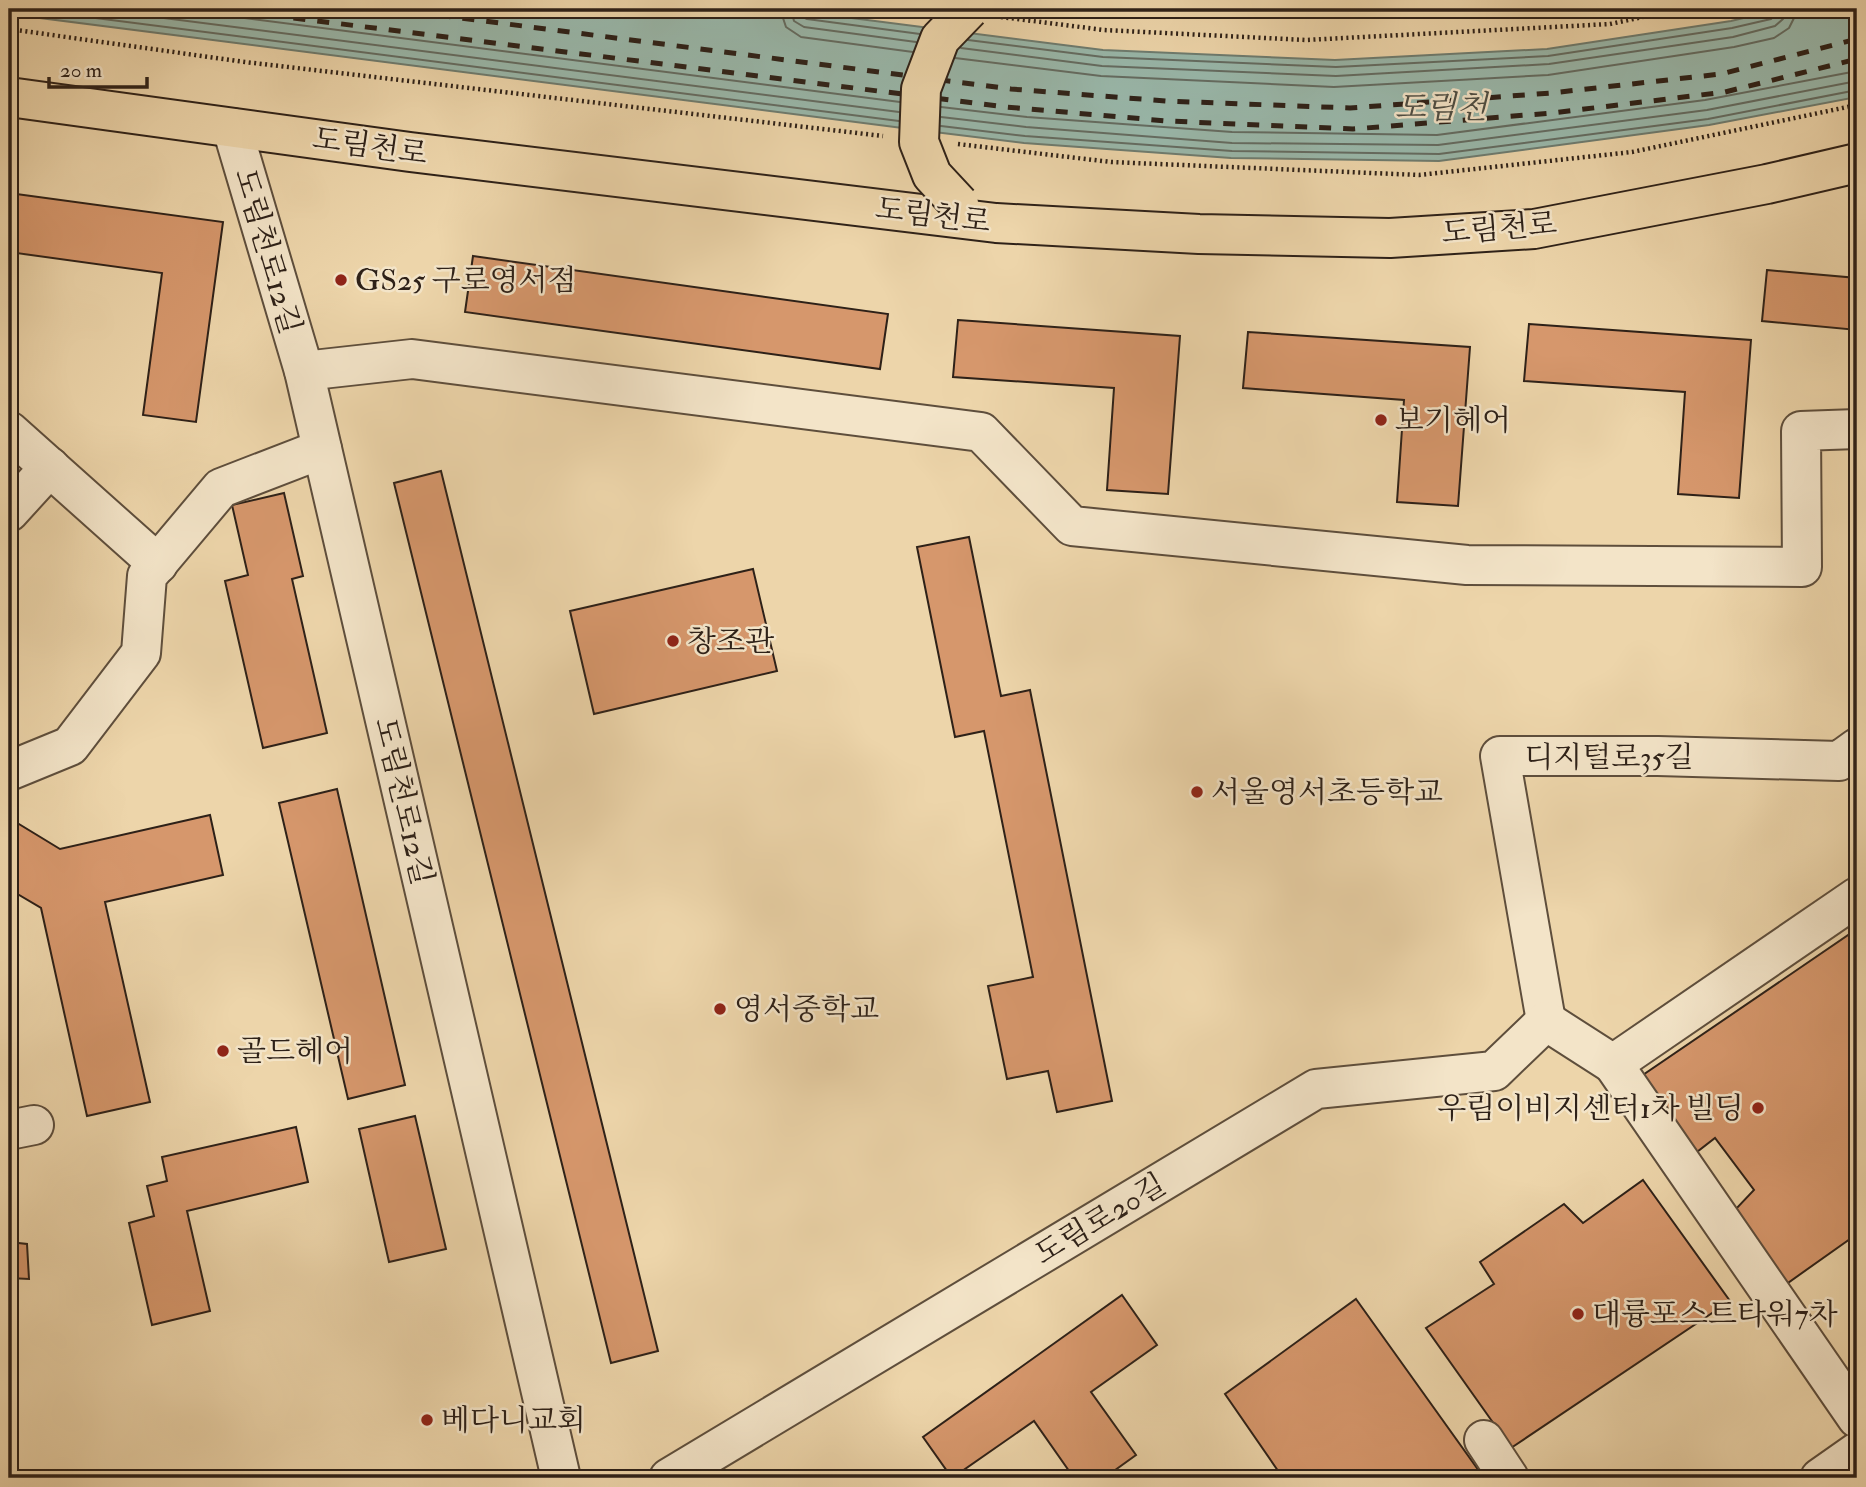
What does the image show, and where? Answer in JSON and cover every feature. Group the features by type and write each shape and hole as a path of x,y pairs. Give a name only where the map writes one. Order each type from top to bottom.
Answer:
{"main road":[{"path":"982,13 940,39 921,89 919,142 932,176 959,204 996,223"},
{"name":"도림천로","path":"9,97 410,152 996,223 1199,234 1390,238 1534,229 1767,184 1857,163"}],"street":[{"name":"도림천로12길","path":"232,128 304,371 561,1478"},
{"path":"304,371 412,359 981,432 1072,526 1467,565 1802,567 1801,430 1857,429"},
{"path":"9,431 158,564"},
{"path":"9,771 70,746 141,653 147,576 221,488 322,449"},
{"path":"9,512 50,467"},
{"name":"디지털로35길","path":"1546,1021 1500,756 1658,756 1839,761 1857,748"},
{"path":"1613,1063 1857,897"},
{"path":"1546,1021 1613,1063 1857,1418"},
{"name":"도림로20길","path":"669,1478 1316,1089 1494,1071 1546,1021"},
{"path":"1484,1440 1509,1478"}],"path":[{"path":"982,13 1104,30 1306,40 1610,24 1680,9"}],"water":[{"name":"도림천","path":"9,9 781,9 1103,50 1335,60 1547,49 1731,21 1781,9 1857,9 1857,97 1709,125 1439,161 1231,158 1024,143 9,14"}],"building":[{"path":"9,193 223,222 196,422 143,415 162,273 9,252"},
{"path":"473,256 888,314 880,369 465,312"},
{"path":"1767,270 1857,278 1857,330 1762,321"},
{"path":"958,320 1180,336 1168,494 1107,490 1114,388 953,377"},
{"path":"1529,324 1751,340 1739,498 1678,494 1685,392 1524,381"},
{"path":"1248,332 1470,347 1458,506 1397,502 1404,400 1243,388"},
{"path":"441,471 658,1351 611,1363 394,483"},
{"path":"284,493 303,576 292,579 327,733 263,748 225,581 248,575 232,505"},
{"path":"969,537 1001,696 1030,690 1112,1101 1057,1112 1048,1071 1007,1079 988,986 1033,977 984,731 955,737 917,547"},
{"name":"창조관","path":"753,569 777,671 594,714 570,611"},
{"path":"337,789 405,1085 348,1099 279,803"},
{"path":"210,815 223,875 105,902 150,1102 87,1116 41,908 9,889 9,818 60,849"},
{"name":"우림이비지센터1차 빌딩","path":"1857,929 1857,1234 1785,1285 1733,1212 1754,1190 1715,1138 1693,1155 1637,1079"},
{"path":"415,1116 446,1249 389,1262 359,1129"},
{"path":"296,1127 308,1182 187,1211 210,1311 152,1325 129,1223 154,1216 147,1186 167,1181 162,1157"},
{"name":"대륭포스트타워7차","path":"1643,1180 1730,1301 1511,1448 1426,1328 1494,1284 1480,1262 1564,1204 1583,1223"},
{"path":"9,1242 27,1244 29,1279 9,1278"},
{"path":"1122,1295 1157,1345 1091,1392 1136,1455 1104,1478 1074,1478 1034,1421 952,1478 923,1437"},
{"path":"1356,1299 1479,1471 1469,1478 1283,1478 1225,1394"}],"railway":[{"path":"222,9 1006,107 1167,121 1353,129 1552,113 1725,92 1857,59"},
{"path":"391,9 1011,89 1166,101 1350,108 1551,93 1721,74 1857,39"}],"place":[{"name":"GS25 구로영서점","path":"341,280"},
{"name":"보기헤어","path":"1381,420"},
{"name":"창조관","path":"673,641"},
{"name":"서울영서초등학교","path":"1197,792"},
{"name":"영서중학교","path":"720,1009"},
{"name":"골드헤어","path":"223,1051"},
{"name":"우림이비지센터1차 빌딩","path":"1758,1108"},
{"name":"대륭포스트타워7차","path":"1578,1314"},
{"name":"베다니교회","path":"427,1420"}]}
